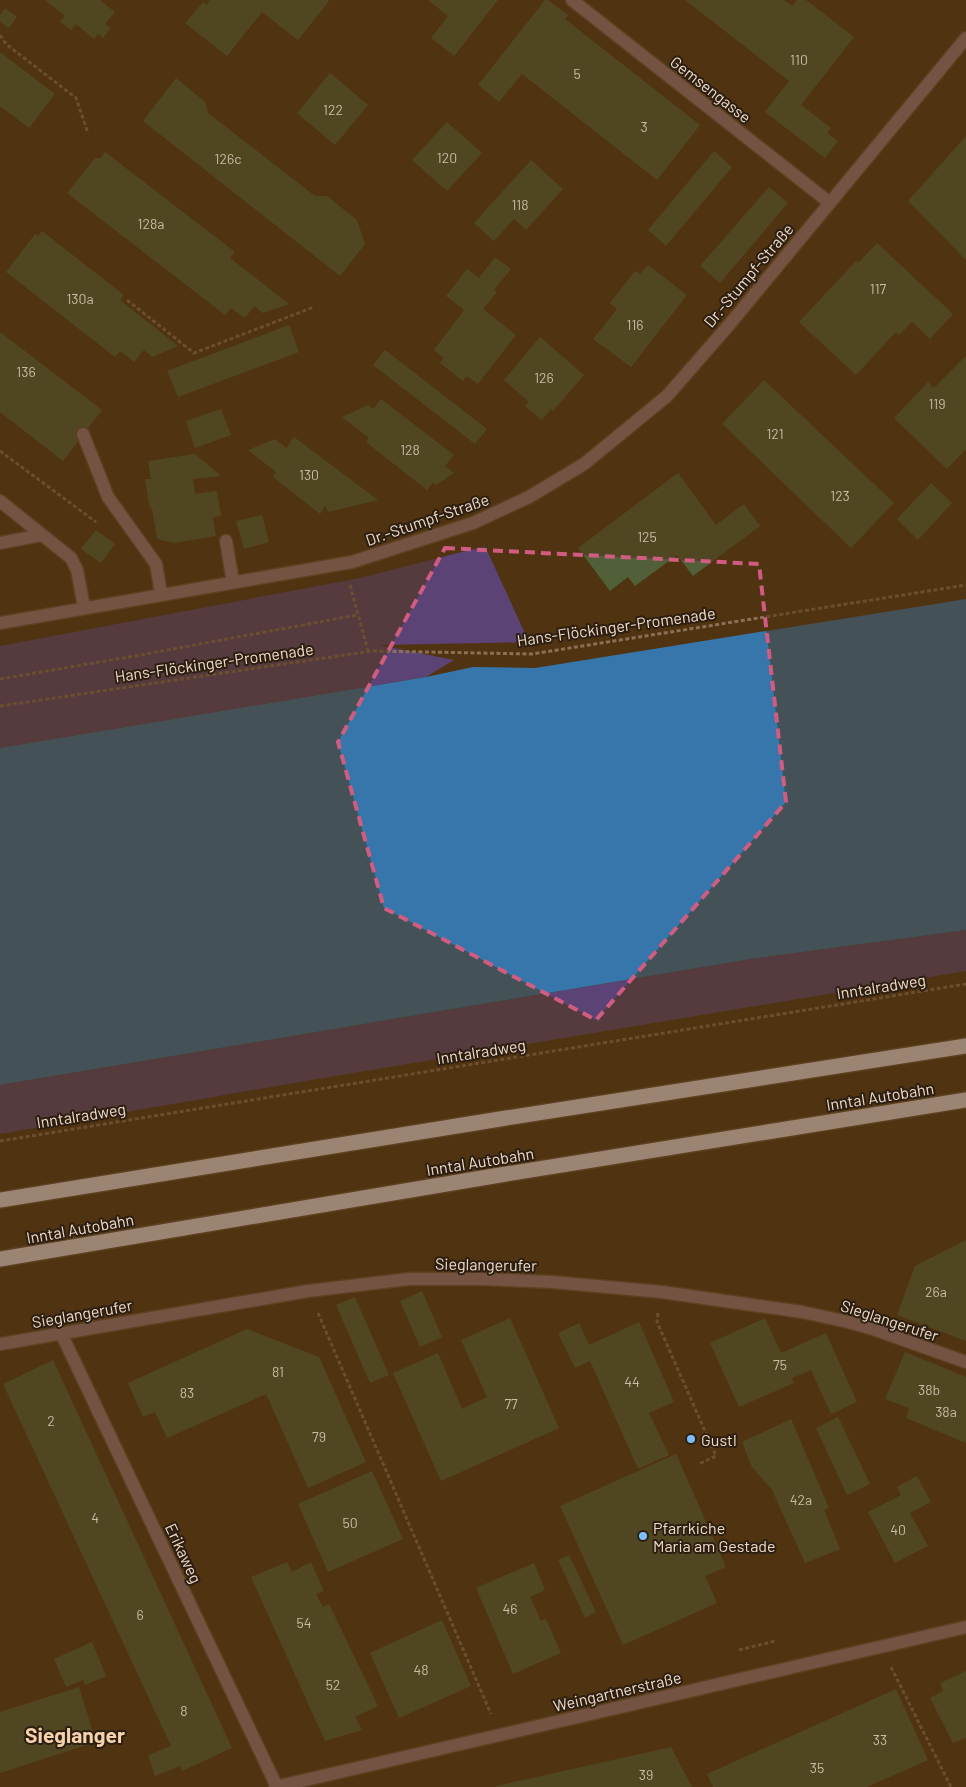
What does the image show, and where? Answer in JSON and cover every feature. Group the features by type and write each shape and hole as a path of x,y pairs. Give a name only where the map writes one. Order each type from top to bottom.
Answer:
{"highway":[{"path":"0,1200 966,1046"},
{"name":"Inntal Autobahn","path":"0,1259 494,1176 966,1100"}],"street":[{"name":"Gemsengasse","path":"572,0 830,203"},
{"name":"Dr.-Stumpf-Straße","path":"0,623 344,563 472,523 529,497 584,464 667,396 729,325 966,38"},
{"path":"83,434 108,497 156,564 161,594"},
{"path":"0,501 71,558 77,570 84,607"},
{"path":"0,543 42,535"},
{"path":"226,541 233,582"},
{"name":"Sieglangerufer","path":"0,1344 308,1291 409,1279 456,1278 552,1282 662,1292 802,1312 872,1329 966,1362"},
{"name":"Erikaweg","path":"61,1333 276,1787"},
{"name":"Weingartnerstraße","path":"276,1787 966,1627"}],"path":[{"path":"0,35 6,44 76,98 88,133"},
{"path":"127,300 194,353 314,307"},
{"path":"0,452 98,524"},
{"path":"344,563 368,651"},
{"name":"Hans-Flöckinger-Promenade","path":"0,706 368,651 532,654 966,585"},
{"path":"0,679 357,615"},
{"name":"Inntalradweg","path":"0,1141 966,984"},
{"path":"308,1291 500,1735"},
{"path":"662,1292 657,1322 716,1456 699,1464"},
{"path":"739,1650 775,1641"},
{"path":"881,1646 951,1787"}],"highlighted area":[{"path":"445,548 759,564 786,802 596,1020 384,908 338,742"}],"shaded area":[{"path":"485,546 529,642 379,645 454,660 426,677 0,748 0,646 360,578"},
{"path":"966,930 966,971 0,1134 0,1085 751,959"}],"water":[{"path":"966,599 966,930 751,959 0,1085 0,748 426,677 473,667 535,668"}],"building":[{"path":"45,0 100,0 115,12 105,24 111,28 103,38 98,34 94,39 76,24 71,30 60,22 65,16"},
{"path":"210,0 329,1 298,40 262,12 227,56 185,23 203,2 207,5"},
{"path":"428,0 498,0 454,56 431,38 448,16"},
{"path":"545,0 548,0 568,15 565,19 700,125 657,180 522,74 499,102 478,85"},
{"path":"685,0 784,0 792,6 797,0 806,0 854,37 801,105 831,128 827,133 838,141 825,158 765,112 789,81"},
{"path":"5,8 17,17 9,28 0,22 0,15"},
{"path":"0,52 55,94 29,128 0,106"},
{"path":"330,73 368,105 335,145 297,113"},
{"path":"176,78 205,102 208,113 315,196 327,196 357,220 365,244 340,276 143,121"},
{"path":"447,122 482,153 447,191 412,160"},
{"path":"966,136 966,260 908,201"},
{"path":"714,151 732,167 666,246 648,230"},
{"path":"105,152 235,252 230,258 289,304 263,313 254,306 245,318 231,308 225,315 67,193 95,158 101,158"},
{"path":"531,160 563,189 526,230 514,219 494,241 474,223"},
{"path":"769,187 788,203 720,283 700,266"},
{"path":"42,231 124,295 120,300 178,346 152,357 144,350 134,362 120,351 115,357 6,272 35,234 38,236"},
{"path":"877,243 953,314 930,339 912,322 899,335 896,332 856,375 799,322 856,261 858,263"},
{"path":"495,257 511,269 494,290 497,292 483,309 516,335 478,384 467,376 463,381 440,363 444,358 434,350 464,310 446,296 467,269 479,278"},
{"path":"648,265 687,295 631,367 593,339 617,309 610,303 635,271 640,274"},
{"path":"289,325 299,352 178,397 167,371"},
{"path":"0,332 102,410 63,461 0,412"},
{"path":"540,337 584,375 553,411 551,409 542,420 525,406 529,402 504,380"},
{"path":"385,350 487,429 475,444 373,365"},
{"path":"966,356 966,449 947,469 894,418 928,382 934,388"},
{"path":"764,380 894,503 851,548 722,424"},
{"path":"381,399 454,455 445,466 454,473 436,485 433,482 427,490 366,442 369,438 342,417 368,405 373,409"},
{"path":"221,409 231,435 195,448 186,421"},
{"path":"294,437 378,500 328,512 325,506 320,514 273,477 276,472 248,450 275,439 286,448"},
{"path":"195,454 221,476 193,479 195,494 217,491 221,516 213,517 216,536 174,543 157,539 145,479 151,479 148,461"},
{"path":"678,473 716,525 744,504 760,526 693,576 677,555 635,586 628,577 610,591 578,548"},
{"path":"931,483 952,503 918,540 897,519"},
{"path":"262,515 269,542 244,549 236,521"},
{"path":"96,530 115,544 101,563 81,549"},
{"path":"966,1240 966,1341 897,1315 915,1266"},
{"path":"422,1291 442,1337 420,1347 400,1301"},
{"path":"355,1297 389,1375 370,1383 336,1305"},
{"path":"510,1318 559,1428 441,1481 393,1373 438,1353 462,1409 487,1397 461,1340"},
{"path":"765,1318 781,1353 826,1333 857,1402 831,1414 811,1370 792,1378 794,1383 739,1407 710,1343"},
{"path":"639,1322 674,1402 649,1413 669,1455 638,1469 590,1361 575,1368 558,1333 579,1323 589,1345"},
{"path":"247,1329 319,1357 366,1462 308,1488 266,1394 167,1438 155,1412 143,1417 128,1383"},
{"path":"905,1352 966,1377 966,1443 906,1418 909,1408 885,1399"},
{"path":"53,1360 232,1748 182,1771 180,1766 155,1776 148,1755 171,1746 3,1384"},
{"path":"838,1417 870,1484 847,1495 816,1428"},
{"path":"791,1419 829,1508 824,1510 840,1549 805,1563 772,1490 752,1467 742,1442"},
{"name":"Pfarrkiche Maria am Gestade","path":"676,1454 726,1567 705,1576 717,1603 623,1645 560,1506"},
{"path":"372,1471 403,1539 328,1572 298,1504"},
{"path":"917,1476 931,1502 910,1513 928,1546 895,1563 868,1512 901,1495 897,1487"},
{"path":"569,1555 596,1612 585,1618 558,1560"},
{"path":"287,1562 292,1572 311,1562 324,1591 316,1594 323,1607 329,1604 378,1706 355,1717 362,1730 325,1741 251,1577"},
{"path":"534,1563 545,1590 530,1597 541,1621 546,1619 561,1653 513,1674 476,1588"},
{"path":"442,1620 471,1686 399,1718 370,1653"},
{"path":"92,1642 106,1676 85,1685 83,1680 66,1687 54,1659"},
{"path":"966,1671 966,1738 953,1743 930,1698 943,1691 940,1683"},
{"path":"79,1687 96,1742 0,1773 0,1712"},
{"path":"896,1689 928,1760 867,1787 713,1787 707,1774"},
{"path":"671,1747 692,1787 496,1787 496,1786"}],"place":[{"name":"Gustl","path":"691,1439"},
{"name":"Pfarrkiche Maria am Gestade","path":"643,1536"}],"district":[{"name":"Sieglanger","path":"75,1734"}]}
